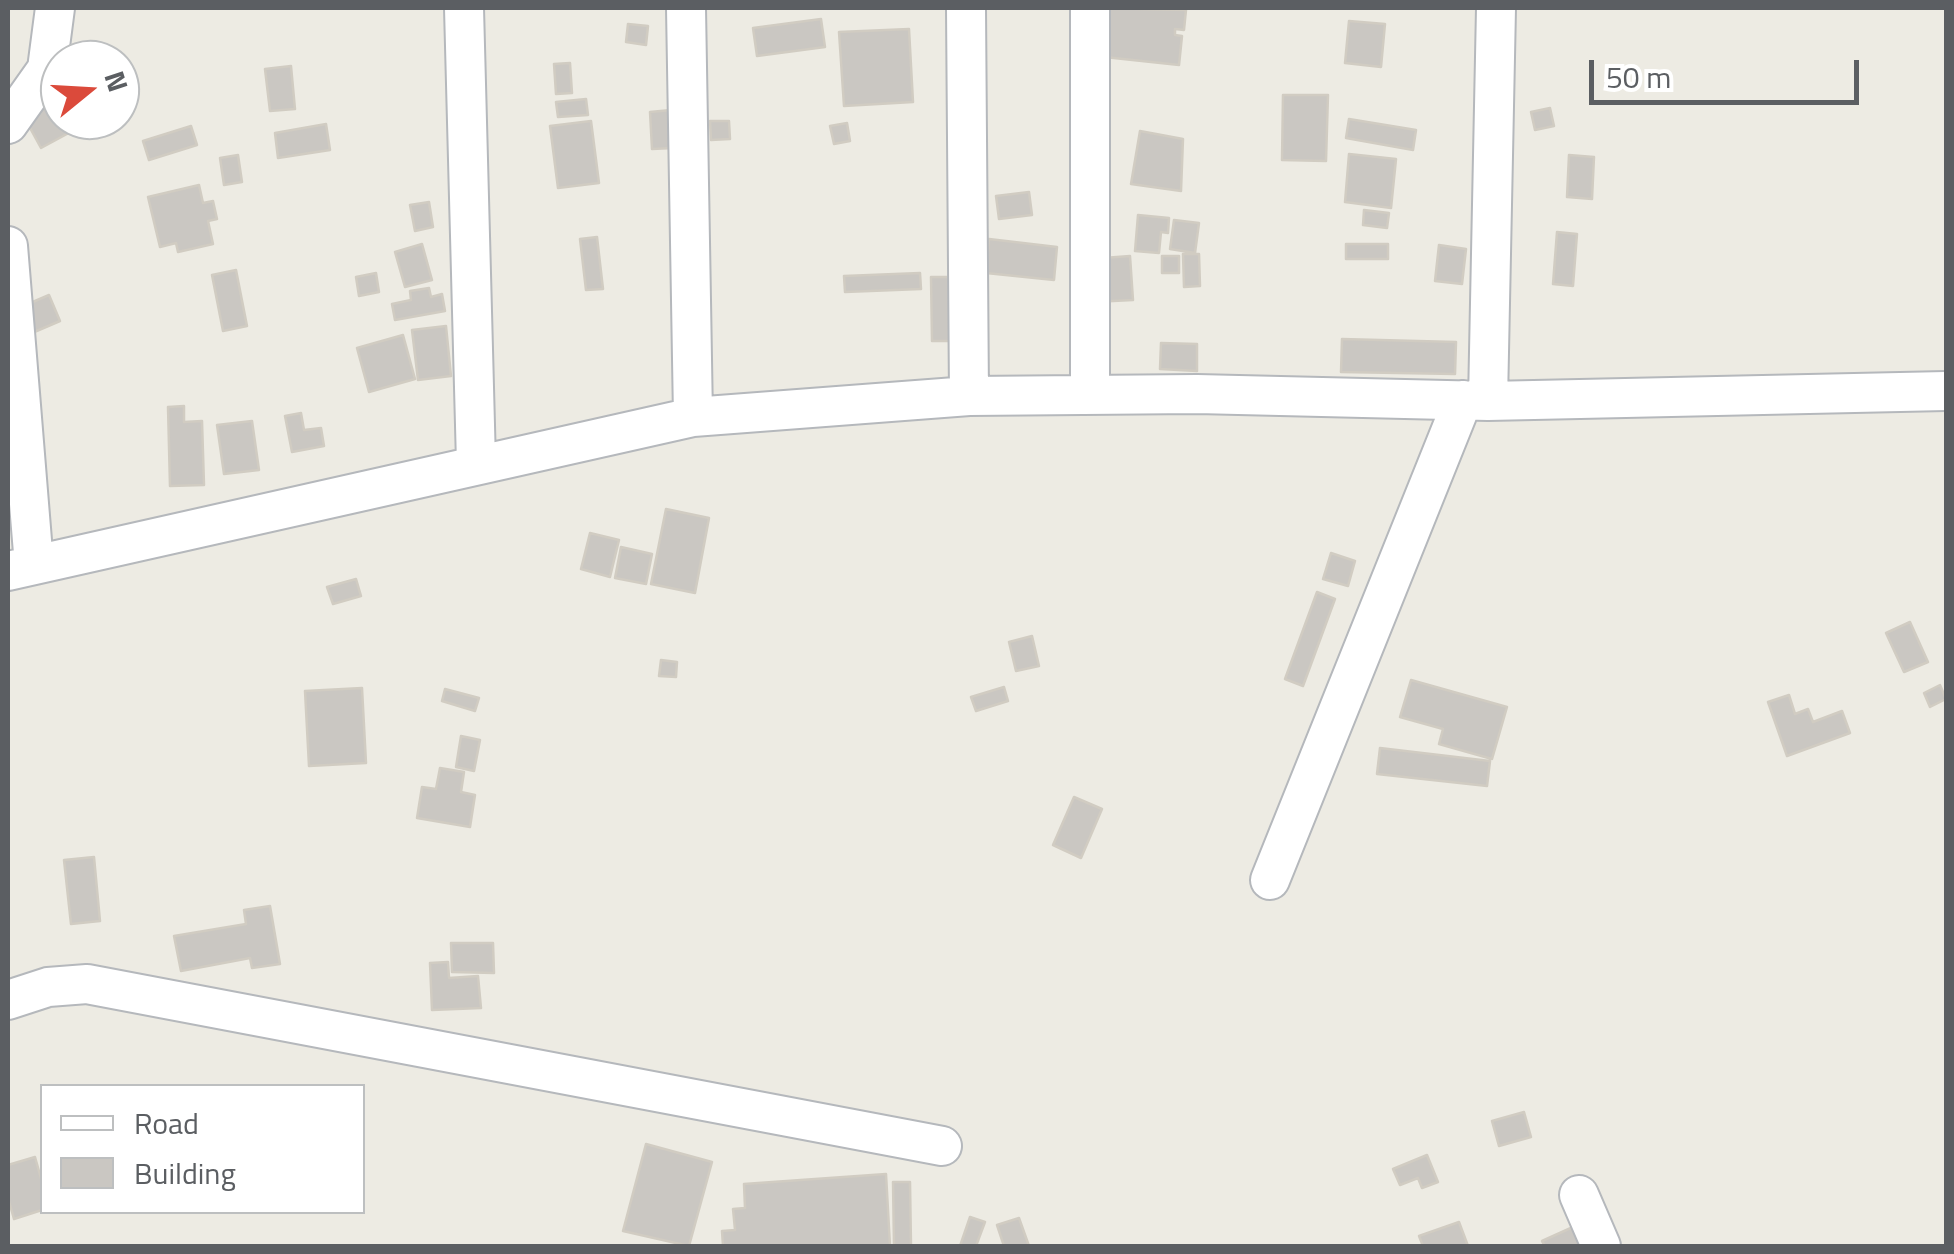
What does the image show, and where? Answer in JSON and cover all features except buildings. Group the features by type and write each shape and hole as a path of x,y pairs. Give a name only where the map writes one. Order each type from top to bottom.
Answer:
{"street":[{"path":"8,124 47,70 54,8"},
{"path":"464,8 476,463"},
{"path":"686,8 693,417"},
{"path":"966,8 969,396"},
{"path":"1090,8 1090,395"},
{"path":"1270,880 1475,400 1496,8"},
{"path":"8,246 21,568 693,417 969,396 1475,400 1946,391"},
{"path":"8,1000 48,987 87,984 942,1146"},
{"path":"1579,1194 1601,1246"}]}
